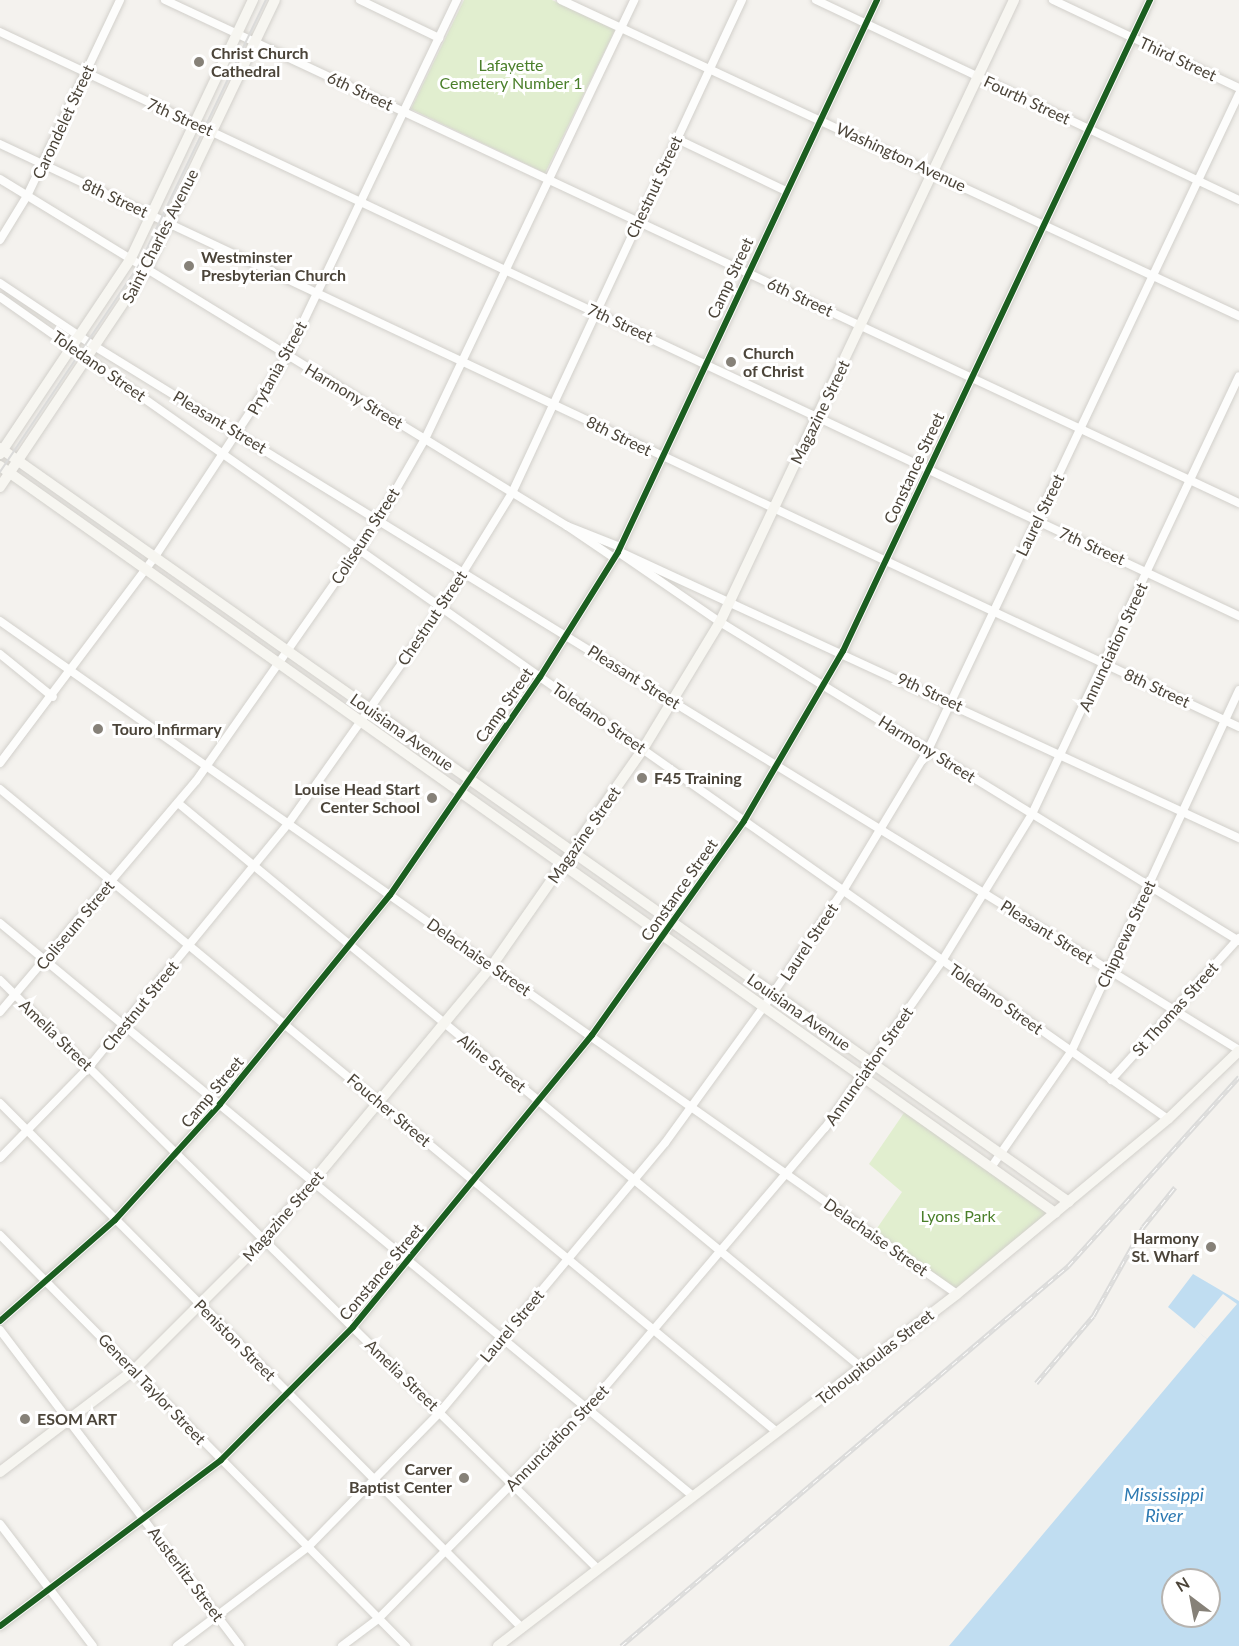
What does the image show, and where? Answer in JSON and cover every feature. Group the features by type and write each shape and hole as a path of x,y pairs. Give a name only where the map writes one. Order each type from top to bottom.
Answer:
{"street":[{"name":"Carondelet Street","path":"0,240 27,196 43,164 120,0"},
{"name":"6th Street","path":"165,0 1239,503"},
{"name":"Saint Charles Avenue","path":"1,451 76,348 130,260 253,0"},
{"name":"Saint Charles Avenue","path":"0,486 5,470 18,461 97,348 146,269 275,0"},
{"path":"360,0 439,38"},
{"name":"Prytania Street","path":"0,763 72,672 146,570 226,456 287,356 457,0"},
{"name":"Washington Avenue","path":"561,0 1239,316"},
{"name":"Coliseum Street","path":"0,1012 46,961 206,767 378,521 425,440 634,0"},
{"name":"Chestnut Street","path":"0,1158 89,1067 288,824 441,608 513,493 742,0"},
{"name":"Fourth Street","path":"816,0 1239,200"},
{"name":"Camp Street","path":"0,1322 49,1283 115,1220 220,1104 352,945 390,895 540,677 618,552 786,190 878,0"},
{"name":"Magazine Street","path":"0,1472 134,1370 265,1239 491,967 573,851 674,702 720,622 1014,0"},
{"name":"Third Street","path":"1053,0 1239,88"},
{"name":"Constance Street","path":"0,1626 221,1460 353,1327 592,1035 744,821 825,687 843,651 1150,0"},
{"name":"7th Street","path":"0,32 1239,616"},
{"name":"Laurel Street","path":"177,1646 308,1547 440,1413 635,1179 765,1005 843,891 928,750 1239,94"},
{"path":"677,139 786,190"},
{"name":"8th Street","path":"0,144 1239,727"},
{"name":"Harmony Street","path":"0,179 567,526 618,552 720,622 1239,940"},
{"name":"Pleasant Street","path":"0,283 97,348 1239,1050"},
{"name":"Toledano Street","path":"0,297 76,348 358,550 1168,1119"},
{"name":"Annunciation Street","path":"342,1646 378,1618 446,1551 588,1407 657,1332 790,1176 863,1075 942,961 1032,814 1062,755 1239,376"},
{"name":"Louisiana Avenue","path":"1,451 573,851 1069,1202"},
{"name":"Louisiana Avenue","path":"5,470 664,933 1055,1213"},
{"path":"71,517 79,504"},
{"path":"567,526 618,552"},
{"name":"9th Street","path":"618,552 843,651 1239,838"},
{"name":"Delachaise Street","path":"0,621 491,967 592,1035 957,1294"},
{"path":"0,654 53,697"},
{"name":"Chippewa Street","path":"992,1166 1071,1052 1239,690"},
{"name":"Foucher Street","path":"0,789 777,1432"},
{"name":"Aline Street","path":"178,803 862,1368"},
{"path":"613,898 621,886"},
{"path":"0,923 693,1496"},
{"name":"St Thomas Street","path":"1111,1080 1239,940"},
{"name":"Amelia Street","path":"0,980 598,1569"},
{"name":"Tchoupitoulas Street","path":"498,1646 957,1294 1168,1119 1239,1050"},
{"name":"Peniston Street","path":"0,1103 522,1628"},
{"name":"General Taylor Street","path":"0,1234 406,1646"},
{"name":"Austerlitz Street","path":"0,1330 240,1646"},
{"path":"0,1524 93,1646"}],"green space":[{"name":"Lafayette Cemetery Number 1","path":"464,0 552,0 615,30 545,173 411,109"},
{"name":"Lyons Park","path":"908,1107 1055,1213 957,1294 873,1234 902,1192 869,1164"}],"water":[{"name":"Mississippi River","path":"1193,1274 1239,1301 1239,1646 949,1646 1207,1339 1168,1307"}],"pier":[{"path":"1223,1294 1237,1304 1207,1339 1194,1329"}],"tram line":[{"path":"0,472 139,265 266,0"}],"railway":[{"path":"621,1646 1068,1266 1239,1077"},
{"path":"1036,1383 1093,1316 1143,1227 1175,1187"}],"cycle path":[{"path":"0,1321 115,1220 220,1104 390,895 540,677 618,552 877,0"},
{"path":"0,1626 221,1460 353,1327 592,1035 744,821 843,651 1150,0"}],"place":[{"name":"Christ Church Cathedral","path":"199,62"},
{"name":"Westminster Presbyterian Church","path":"189,266"},
{"name":"Church of Christ","path":"731,362"},
{"name":"Touro Infirmary","path":"98,729"},
{"name":"F45 Training","path":"642,778"},
{"name":"Louise Head Start Center School","path":"432,798"},
{"name":"Harmony St. Wharf","path":"1211,1247"},
{"name":"ESOM ART","path":"25,1419"},
{"name":"Carver Baptist Center","path":"464,1478"}]}
